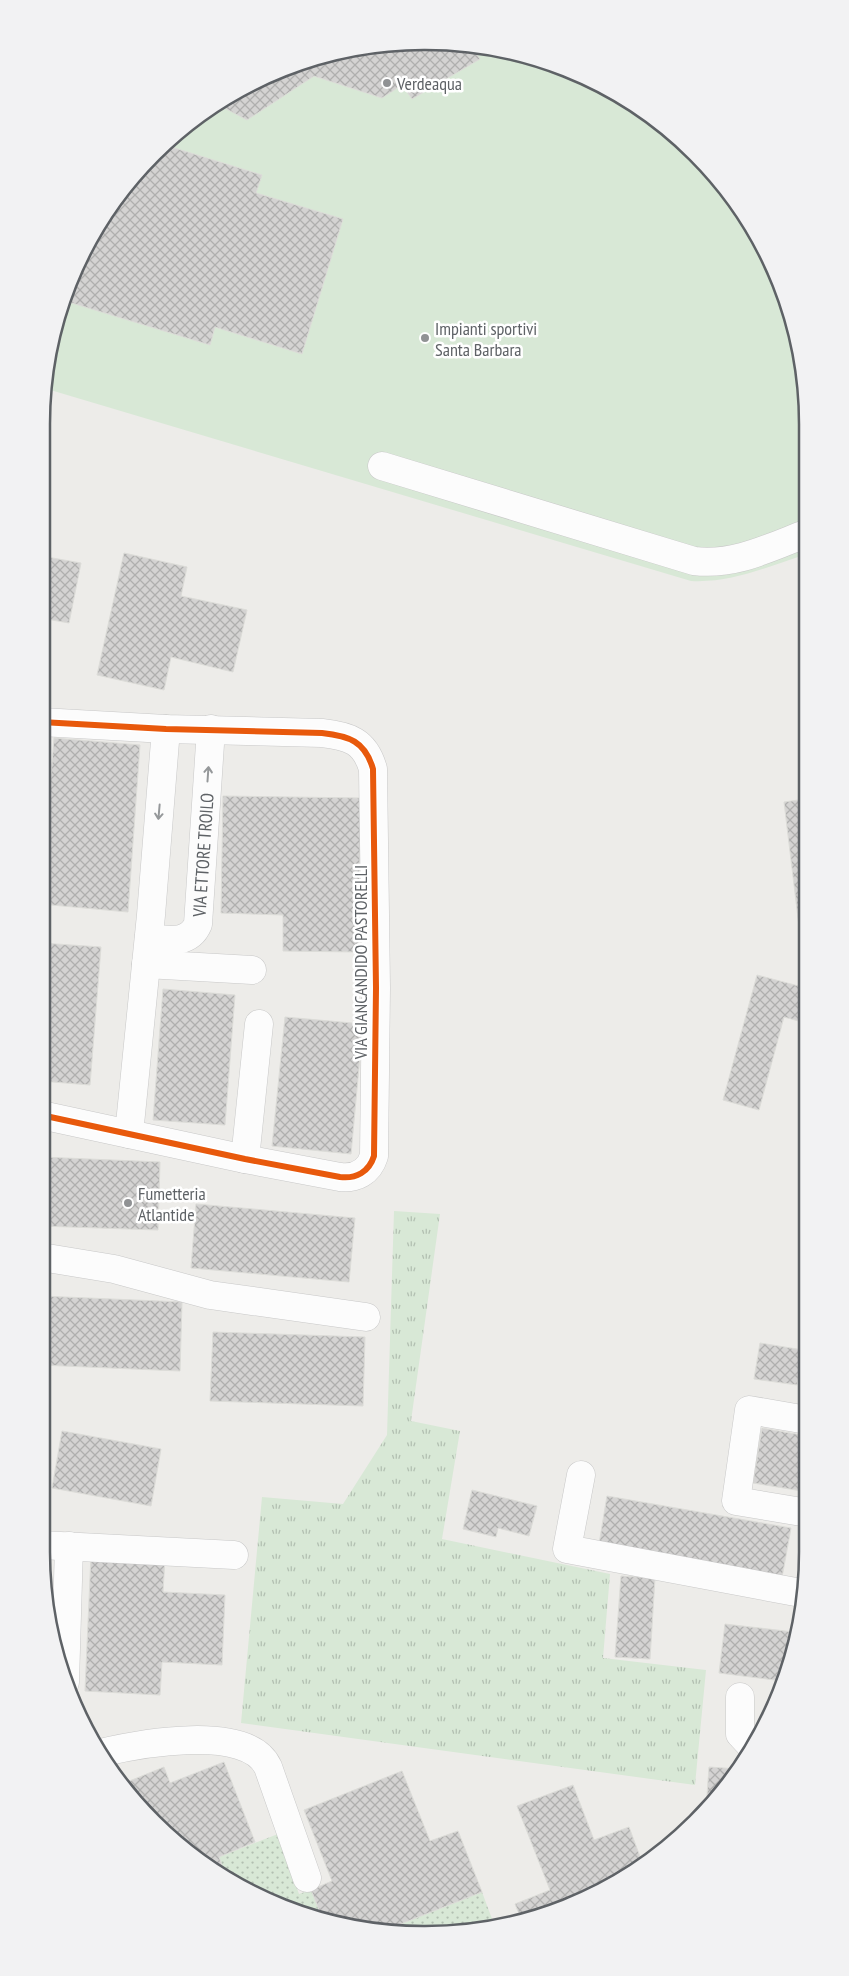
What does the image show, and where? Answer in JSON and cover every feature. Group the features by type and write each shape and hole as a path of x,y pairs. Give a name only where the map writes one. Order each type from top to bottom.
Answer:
{"street":[{"path":"382,466 694,561 708,563 730,560 765,550 799,536"},
{"name":"VIA GIANCANDIDO PASTORELLI","path":"50,723 166,729 211,729 341,735 354,740 369,757 374,769 376,988 374,1156 369,1167 364,1172 346,1178 245,1159 50,1117"},
{"path":"129,1134 148,951 166,729"},
{"name":"VIA ETTORE TROILO","path":"148,951 173,941 182,940 194,932 198,924 211,729"},
{"path":"148,951 252,970"},
{"path":"245,1159 259,1024"},
{"path":"50,1258 114,1269 210,1295 366,1317"},
{"path":"799,1419 750,1410 736,1501 799,1512"},
{"path":"581,1475 567,1548 797,1592"},
{"path":"50,1545 234,1555"},
{"path":"66,1657 69,1546"},
{"path":"740,1697 740,1734 747,1742"},
{"path":"108,1751 138,1745 187,1741 230,1742 254,1750 262,1757 268,1767 308,1878"}],"green space":[{"name":"Impianti sportivi Santa Barbara","path":"424,50 473,53 498,57 545,70 612,100 633,113 671,143 706,178 736,216 749,237 770,281 779,304 792,351 796,376 799,424 798,557 719,580 691,581 52,390 57,351 70,304 100,237 113,216 143,178 197,127 237,100 259,89 304,70 328,63 351,57 400,51"},
{"path":"394,1211 440,1214 411,1421 460,1431 442,1539 610,1574 603,1658 706,1670 695,1785 241,1723 262,1497 343,1504 387,1435"},
{"path":"278,1834 299,1894 311,1890 319,1910 281,1897 237,1876 223,1867 219,1857"},
{"path":"482,1892 492,1920 449,1925 398,1925"}],"building":[{"name":"Verdeaqua","path":"424,50 476,54 480,59 412,99 402,85 382,98 314,76 247,120 224,108 281,79 328,63 376,53"},
{"path":"173,148 262,175 256,193 343,219 302,354 215,327 210,345 71,303 89,259 113,216 143,178"},
{"path":"124,553 187,567 181,596 247,610 233,672 171,657 164,690 97,675"},
{"path":"50,558 81,563 69,623 50,620"},
{"path":"54,738 140,745 128,912 50,905 50,789"},
{"path":"223,796 361,798 358,952 283,951 283,915 221,913"},
{"path":"799,800 799,926 784,802"},
{"path":"50,944 101,947 90,1085 50,1082"},
{"path":"757,975 799,986 799,1021 784,1017 759,1110 723,1100"},
{"path":"163,989 235,995 225,1125 153,1120"},
{"path":"285,1017 363,1024 351,1154 272,1146"},
{"path":"50,1157 160,1162 158,1230 50,1226"},
{"path":"196,1204 355,1218 349,1282 191,1268"},
{"path":"50,1296 182,1302 180,1371 50,1365"},
{"path":"213,1332 365,1337 363,1406 210,1401"},
{"path":"760,1343 799,1349 797,1385 754,1379"},
{"path":"762,1428 799,1435 799,1491 753,1483"},
{"path":"62,1431 161,1449 151,1506 52,1488"},
{"path":"472,1490 537,1506 529,1536 498,1528 496,1537 463,1529"},
{"path":"607,1496 791,1528 781,1583 598,1550"},
{"path":"91,1555 165,1558 163,1592 225,1595 222,1665 162,1662 160,1695 85,1691"},
{"path":"621,1576 655,1578 650,1659 615,1657"},
{"path":"725,1624 790,1632 776,1680 719,1673"},
{"path":"224,1762 255,1842 219,1857 223,1867 178,1833 129,1781 164,1767 170,1783"},
{"path":"709,1767 730,1768 722,1779 707,1797"},
{"path":"402,1771 430,1841 458,1831 482,1892 398,1925 351,1919 319,1910 311,1890 332,1881 304,1810"},
{"path":"573,1785 594,1840 629,1827 640,1858 612,1876 590,1887 545,1906 519,1914 515,1904 550,1890 517,1806"}],"cycle path":[{"path":"50,723 166,729 322,733 348,738 365,752 373,769 376,988 374,1156 369,1166 361,1173 351,1177 340,1177 245,1159 50,1117"}],"place":[{"name":"Verdeaqua","path":"387,83"},
{"name":"Impianti sportivi Santa Barbara","path":"425,338"},
{"name":"Fumetteria Atlantide","path":"128,1203"}]}
